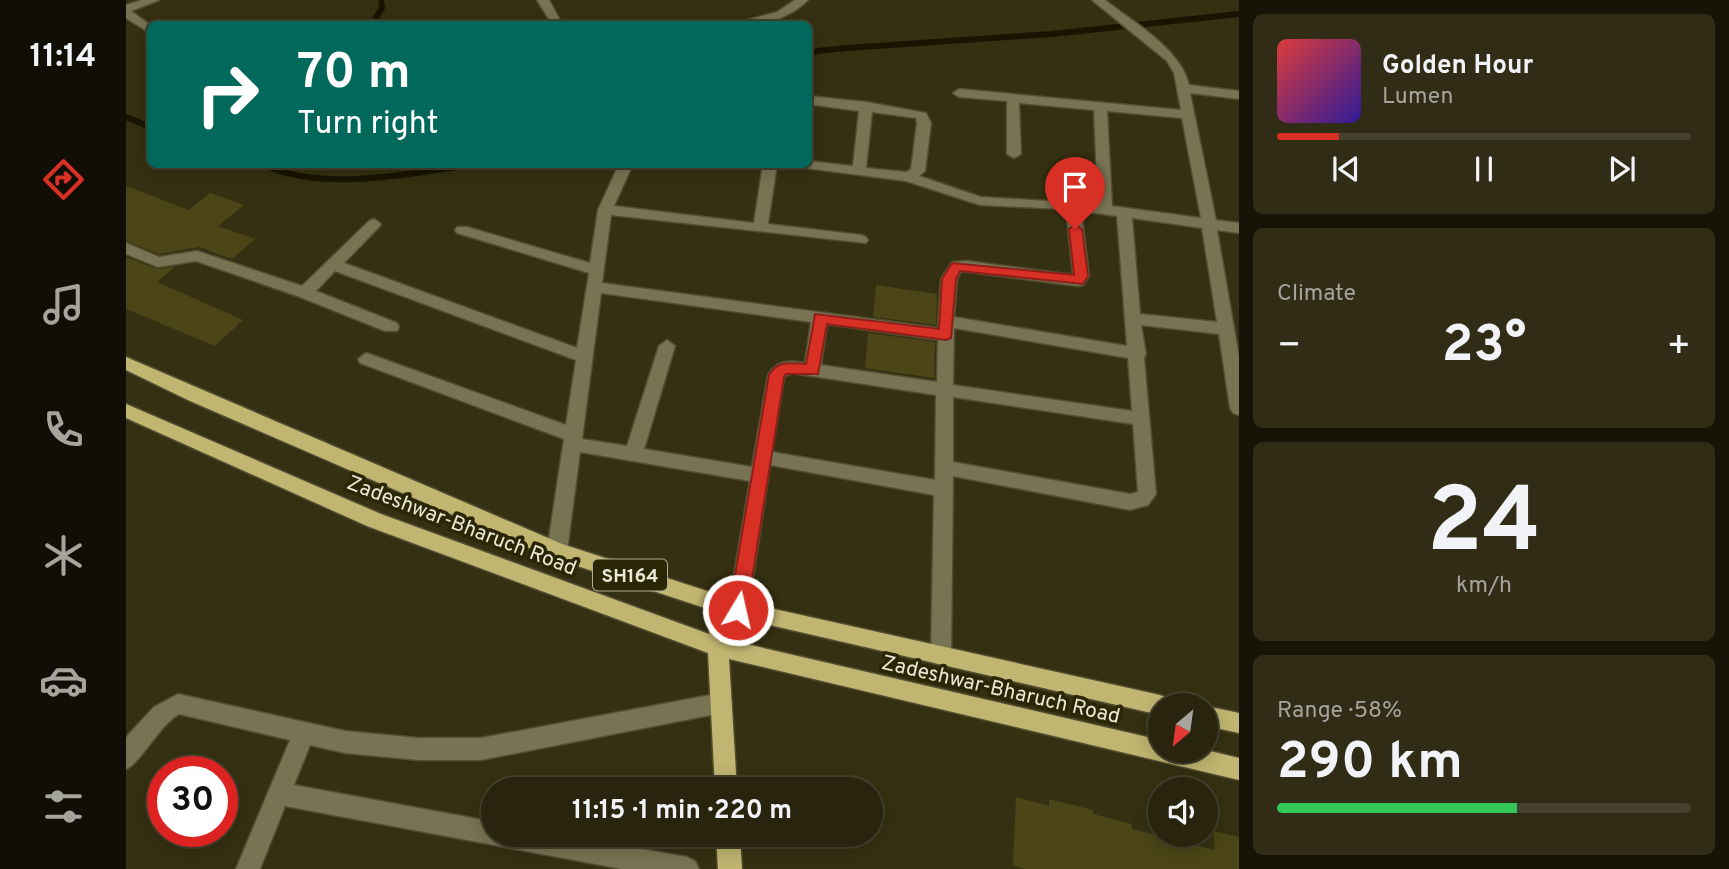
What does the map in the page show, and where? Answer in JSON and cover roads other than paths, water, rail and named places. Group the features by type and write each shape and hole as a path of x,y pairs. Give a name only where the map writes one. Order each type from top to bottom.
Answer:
{"main road":[{"name":"Zadeshwar-Bharuch Road","path":"126,363 208,401 558,551 730,607 1148,702"},
{"name":"Zadeshwar-Bharuch Road","path":"126,411 374,520 718,648 1239,769"},
{"path":"725,777 718,648 730,607"},
{"path":"1218,719 1239,723"},
{"path":"729,847 730,869"}],"street":[{"path":"147,28 126,11 153,0"},
{"path":"543,0 555,21"},
{"path":"753,21 781,15 802,0"},
{"path":"1098,0 1172,60 1180,73 1209,223 1239,408"},
{"path":"1183,88 1239,95"},
{"path":"959,93 1188,115"},
{"path":"1013,97 1014,154"},
{"path":"812,100 915,114 924,120 918,171 908,177"},
{"path":"1100,106 1105,210"},
{"path":"859,171 866,107"},
{"path":"812,165 908,177 980,201 1073,205 1239,228"},
{"path":"558,551 605,210 624,168"},
{"path":"760,229 770,168"},
{"path":"941,656 942,467 949,279 957,266 1078,281 1081,276 1073,205"},
{"path":"605,210 861,240"},
{"path":"942,467 1130,502 1141,500 1147,494 1138,354 1124,212"},
{"path":"305,293 374,225"},
{"path":"461,230 597,270"},
{"path":"126,248 158,262 197,256 305,293 391,327"},
{"path":"333,265 584,357"},
{"path":"594,287 820,318 946,328 1138,354"},
{"path":"812,370 820,318"},
{"path":"1134,319 1226,328"},
{"path":"634,454 667,346"},
{"path":"366,359 573,439 634,454 760,476"},
{"path":"730,607 760,476 776,375 783,368 1142,419"},
{"path":"763,457 942,489"},
{"path":"126,758 140,734 162,711 178,704 345,742 419,749 481,749 721,703"},
{"path":"248,869 304,733"},
{"path":"279,794 481,832"},
{"path":"566,847 687,869"}],"waterway":[{"path":"374,21 382,8 381,0"},
{"path":"812,53 847,48 1052,34 1239,14"},
{"path":"126,117 147,126"},
{"path":"273,168 313,178 341,179 450,168"}]}
